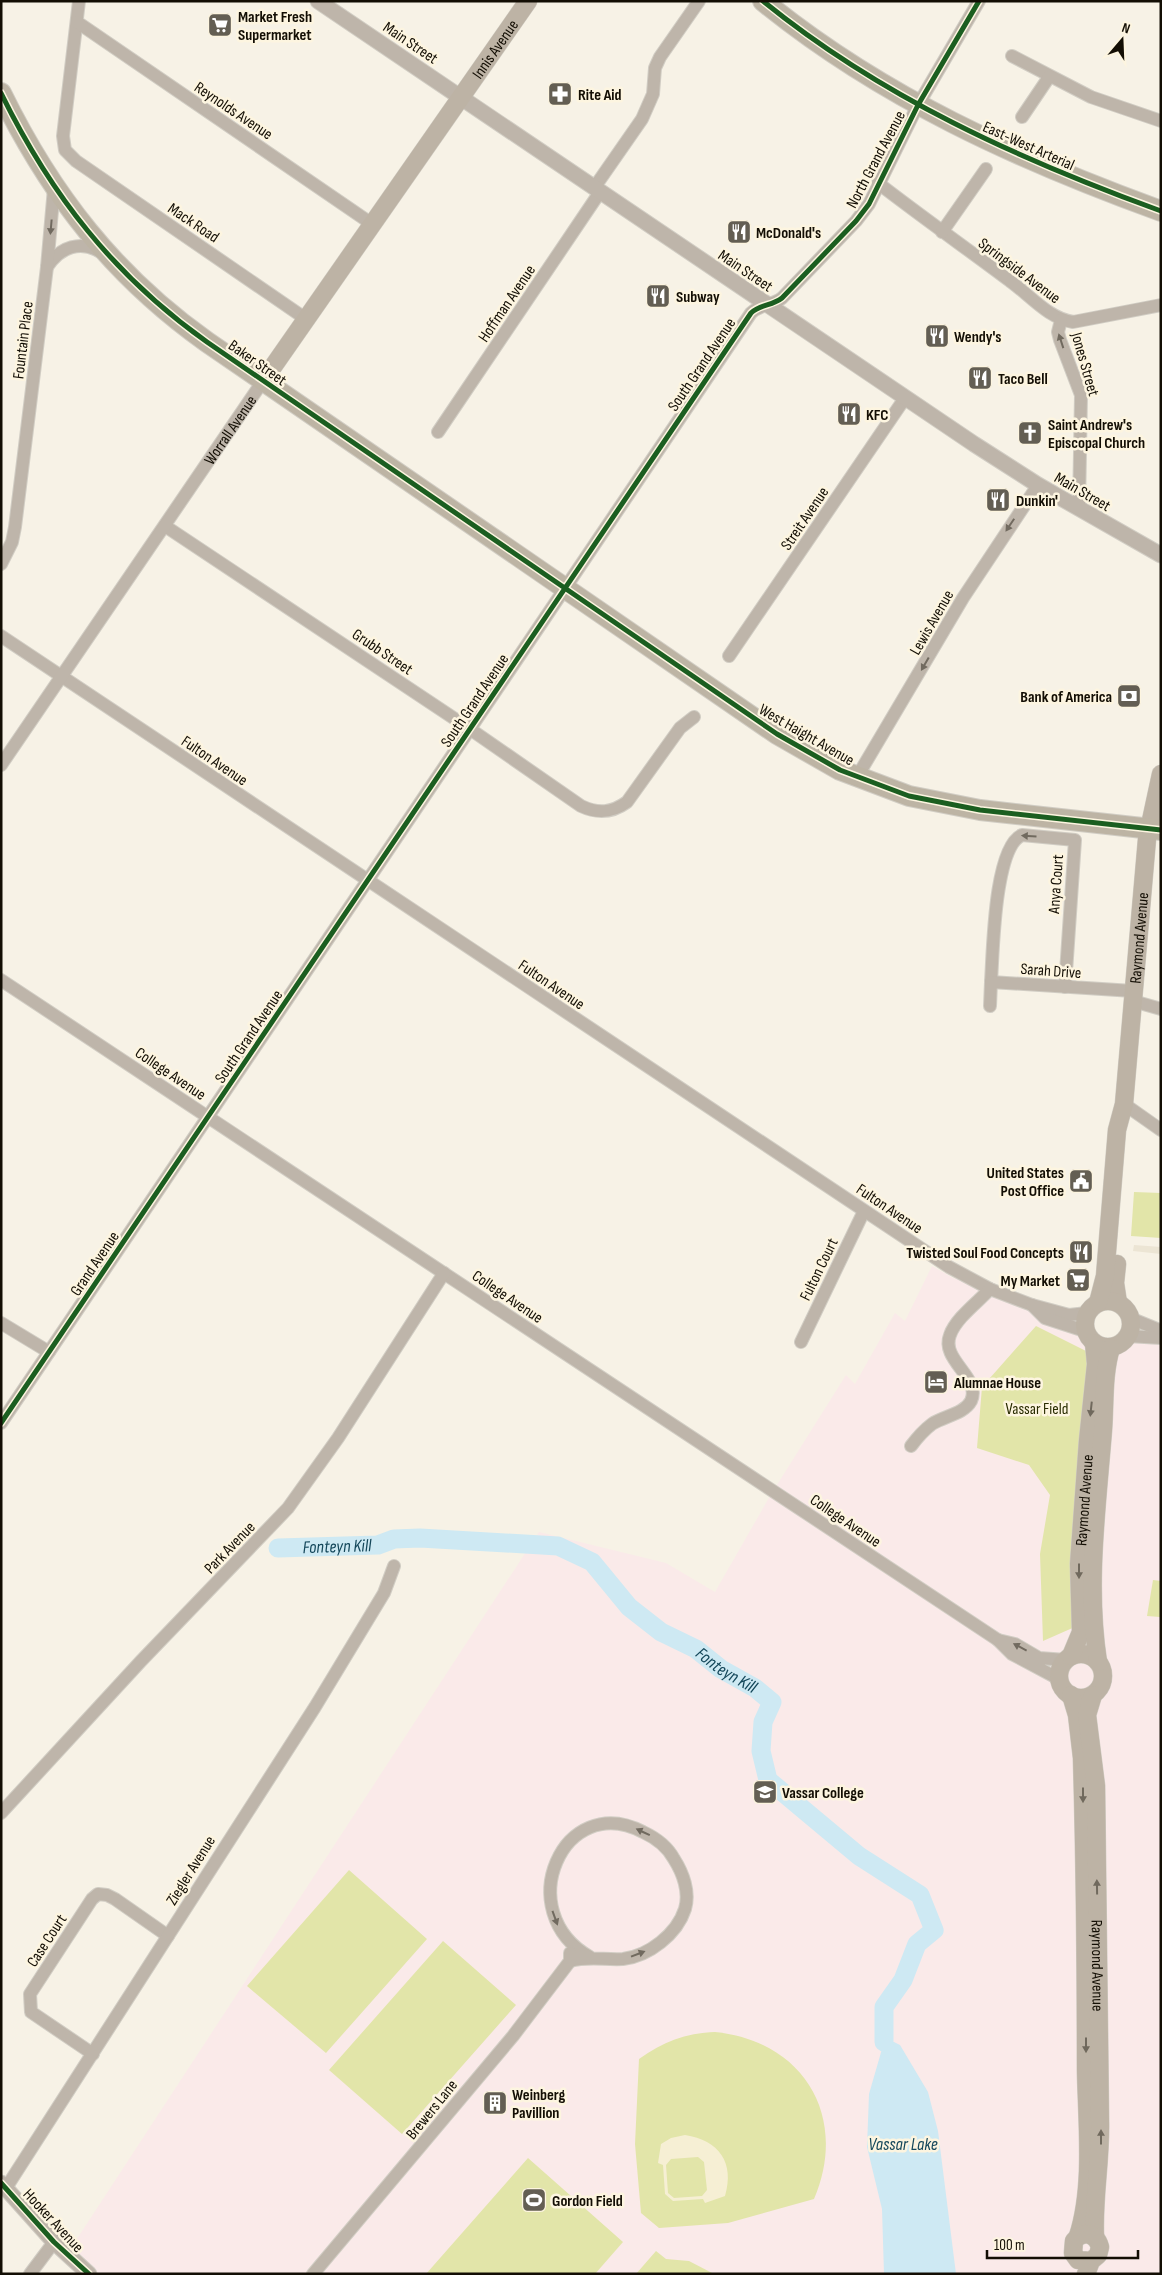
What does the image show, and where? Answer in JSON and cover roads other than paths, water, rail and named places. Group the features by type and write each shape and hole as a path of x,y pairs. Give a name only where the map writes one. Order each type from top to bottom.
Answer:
{"highway":[{"name":"East-West Arterial","path":"763,1 838,58 918,105 1038,164 1161,210"},
{"name":"Baker Street","path":"4,100 54,188 87,233 111,259 178,321 564,588"},
{"name":"West Haight Avenue","path":"564,588 777,734 824,762 857,777 909,796 962,807 1155,829"}],"main road":[{"name":"Innis Avenue","path":"461,96 528,1"},
{"name":"Worrall Avenue","path":"263,381 461,96"},
{"name":"Raymond Avenue","path":"1092,1308 1105,1276 1117,1130 1124,1104 1133,996 1161,774"},
{"name":"Raymond Avenue","path":"1118,1303 1115,1283 1128,1122 1124,1104"},
{"path":"1104,1301 1118,1303 1128,1312 1130,1318 1128,1336 1121,1344 1111,1348 1089,1337 1084,1321 1092,1308 1104,1301"},
{"name":"Raymond Avenue","path":"1069,1658 1082,1632 1079,1564 1088,1440 1096,1364 1089,1337"},
{"name":"Raymond Avenue","path":"1098,1662 1092,1598 1106,1400 1106,1364 1111,1348"},
{"path":"1086,1654 1098,1662 1102,1667 1103,1680 1093,1695 1078,1698 1070,1696 1063,1689 1059,1679 1061,1665 1069,1658 1086,1654"},
{"name":"Raymond Avenue","path":"1086,2237 1099,2244 1099,2251 1082,2266 1072,2244 1086,2237 1094,2217 1101,2150 1096,1786 1087,1715 1093,1695"},
{"name":"Raymond Avenue","path":"1070,1696 1077,1714 1082,1758 1087,2159 1084,2212 1086,2237"}],"street":[{"path":"77,22 79,1"},
{"name":"Hoffman Avenue","path":"438,432 642,119 652,94 655,68 660,57 699,1"},
{"name":"North Grand Avenue","path":"768,306 782,298 856,221 869,204 918,105 979,1"},
{"name":"Main Street","path":"323,2 905,398 1038,485 1161,555"},
{"name":"Mack Road","path":"77,22 63,136 65,150 76,161 306,319"},
{"name":"Reynolds Avenue","path":"77,22 372,224"},
{"path":"1012,56 1049,77 1091,97 1161,121"},
{"path":"1022,117 1049,77"},
{"path":"942,232 986,169"},
{"name":"Springside Avenue","path":"878,183 1011,281 1052,316 1061,320 1073,322 1161,305"},
{"name":"Fountain Place","path":"1,564 12,542 15,527 47,267 54,188"},
{"path":"47,267 54,256 66,248 80,245 94,248 111,259"},
{"name":"South Grand Avenue","path":"208,1117 751,313 757,308 768,306"},
{"name":"Jones Street","path":"1061,320 1058,332 1060,340 1081,395 1079,508"},
{"name":"Worrall Avenue","path":"1,765 263,381"},
{"name":"Streit Avenue","path":"729,656 905,398"},
{"name":"Lewis Avenue","path":"857,777 968,591 1038,485"},
{"name":"Grubb Street","path":"165,526 470,728 581,806 592,811 616,810 627,802 680,728 694,717"},
{"name":"Fulton Avenue","path":"1,636 61,678 949,1267 990,1289 1032,1305 1068,1315 1092,1308"},
{"name":"Anya Court","path":"991,982 1002,866 1014,842 1022,836 1075,840 1064,988"},
{"name":"College Avenue","path":"1,980 998,1640 1012,1654 1059,1679"},
{"path":"990,1006 991,982"},
{"name":"Sarah Drive","path":"991,982 1133,996 1161,1010"},
{"path":"1124,1104 1161,1130"},
{"name":"Grand Avenue","path":"1,1423 208,1117"},
{"name":"Fulton Court","path":"801,1342 864,1211"},
{"name":"Park Avenue","path":"1,1813 141,1661 288,1508 338,1438 444,1273"},
{"path":"911,1446 930,1425 944,1416 964,1410 972,1399 971,1387 950,1352 948,1340 956,1326 990,1289"},
{"name":"Fulton Avenue","path":"1032,1305 1046,1318 1089,1337"},
{"path":"1130,1318 1157,1329 1161,1334"},
{"path":"1,1323 49,1352"},
{"path":"1128,1336 1161,1338"},
{"name":"Ziegler Avenue","path":"4,2186 93,2054 315,1707 384,1593 394,1566"},
{"name":"College Avenue","path":"998,1640 1016,1644 1039,1658 1069,1658"},
{"path":"568,1942 570,1961 590,1957 623,1959 660,1943 670,1935 679,1923 687,1902 685,1884 673,1856 654,1837 626,1825 602,1824 588,1828 574,1836 566,1845 555,1868 550,1893 556,1924 568,1942 590,1957"},
{"name":"Case Court","path":"93,2054 31,2012 29,2005 30,1994 92,1899 98,1894 107,1895 115,1899 168,1936"},
{"name":"Brewers Lane","path":"313,2274 513,2036 570,1961"},
{"name":"Hooker Avenue","path":"4,2186 54,2242 88,2274"},
{"path":"30,2274 54,2242"}],"water":[{"name":"Vassar Lake","path":"884,2042 894,2042 900,2045 928,2092 938,2131 956,2274 884,2274 882,2209 867,2147 869,2094"}],"waterway":[{"name":"Fonteyn Kill","path":"278,1548 378,1545 394,1539 420,1538 558,1546 592,1562 629,1607 661,1632 696,1649 721,1669 755,1688 772,1702 763,1722 761,1751 768,1780 859,1856 920,1895 934,1930 917,1944 903,1980 884,2007 884,2042"}],"place":[{"name":"Market Fresh Supermarket","path":"220,25"},
{"name":"Rite Aid","path":"560,94"},
{"name":"McDonald's","path":"739,232"},
{"name":"Subway","path":"658,296"},
{"name":"Wendy's","path":"937,336"},
{"name":"Taco Bell","path":"980,378"},
{"name":"KFC","path":"849,414"},
{"name":"Saint Andrew's Episcopal Church","path":"1030,433"},
{"name":"Dunkin'","path":"998,500"},
{"name":"Bank of America","path":"1129,696"},
{"name":"United States Post Office","path":"1081,1181"},
{"name":"Twisted Soul Food Concepts","path":"1081,1252"},
{"name":"My Market","path":"1078,1280"},
{"name":"Alumnae House","path":"936,1382"},
{"name":"Vassar College","path":"765,1792"},
{"name":"Weinberg Pavillion","path":"495,2103"},
{"name":"Gordon Field","path":"534,2200"}],"park label":[{"name":"Vassar Field","path":"1037,1408"}]}
